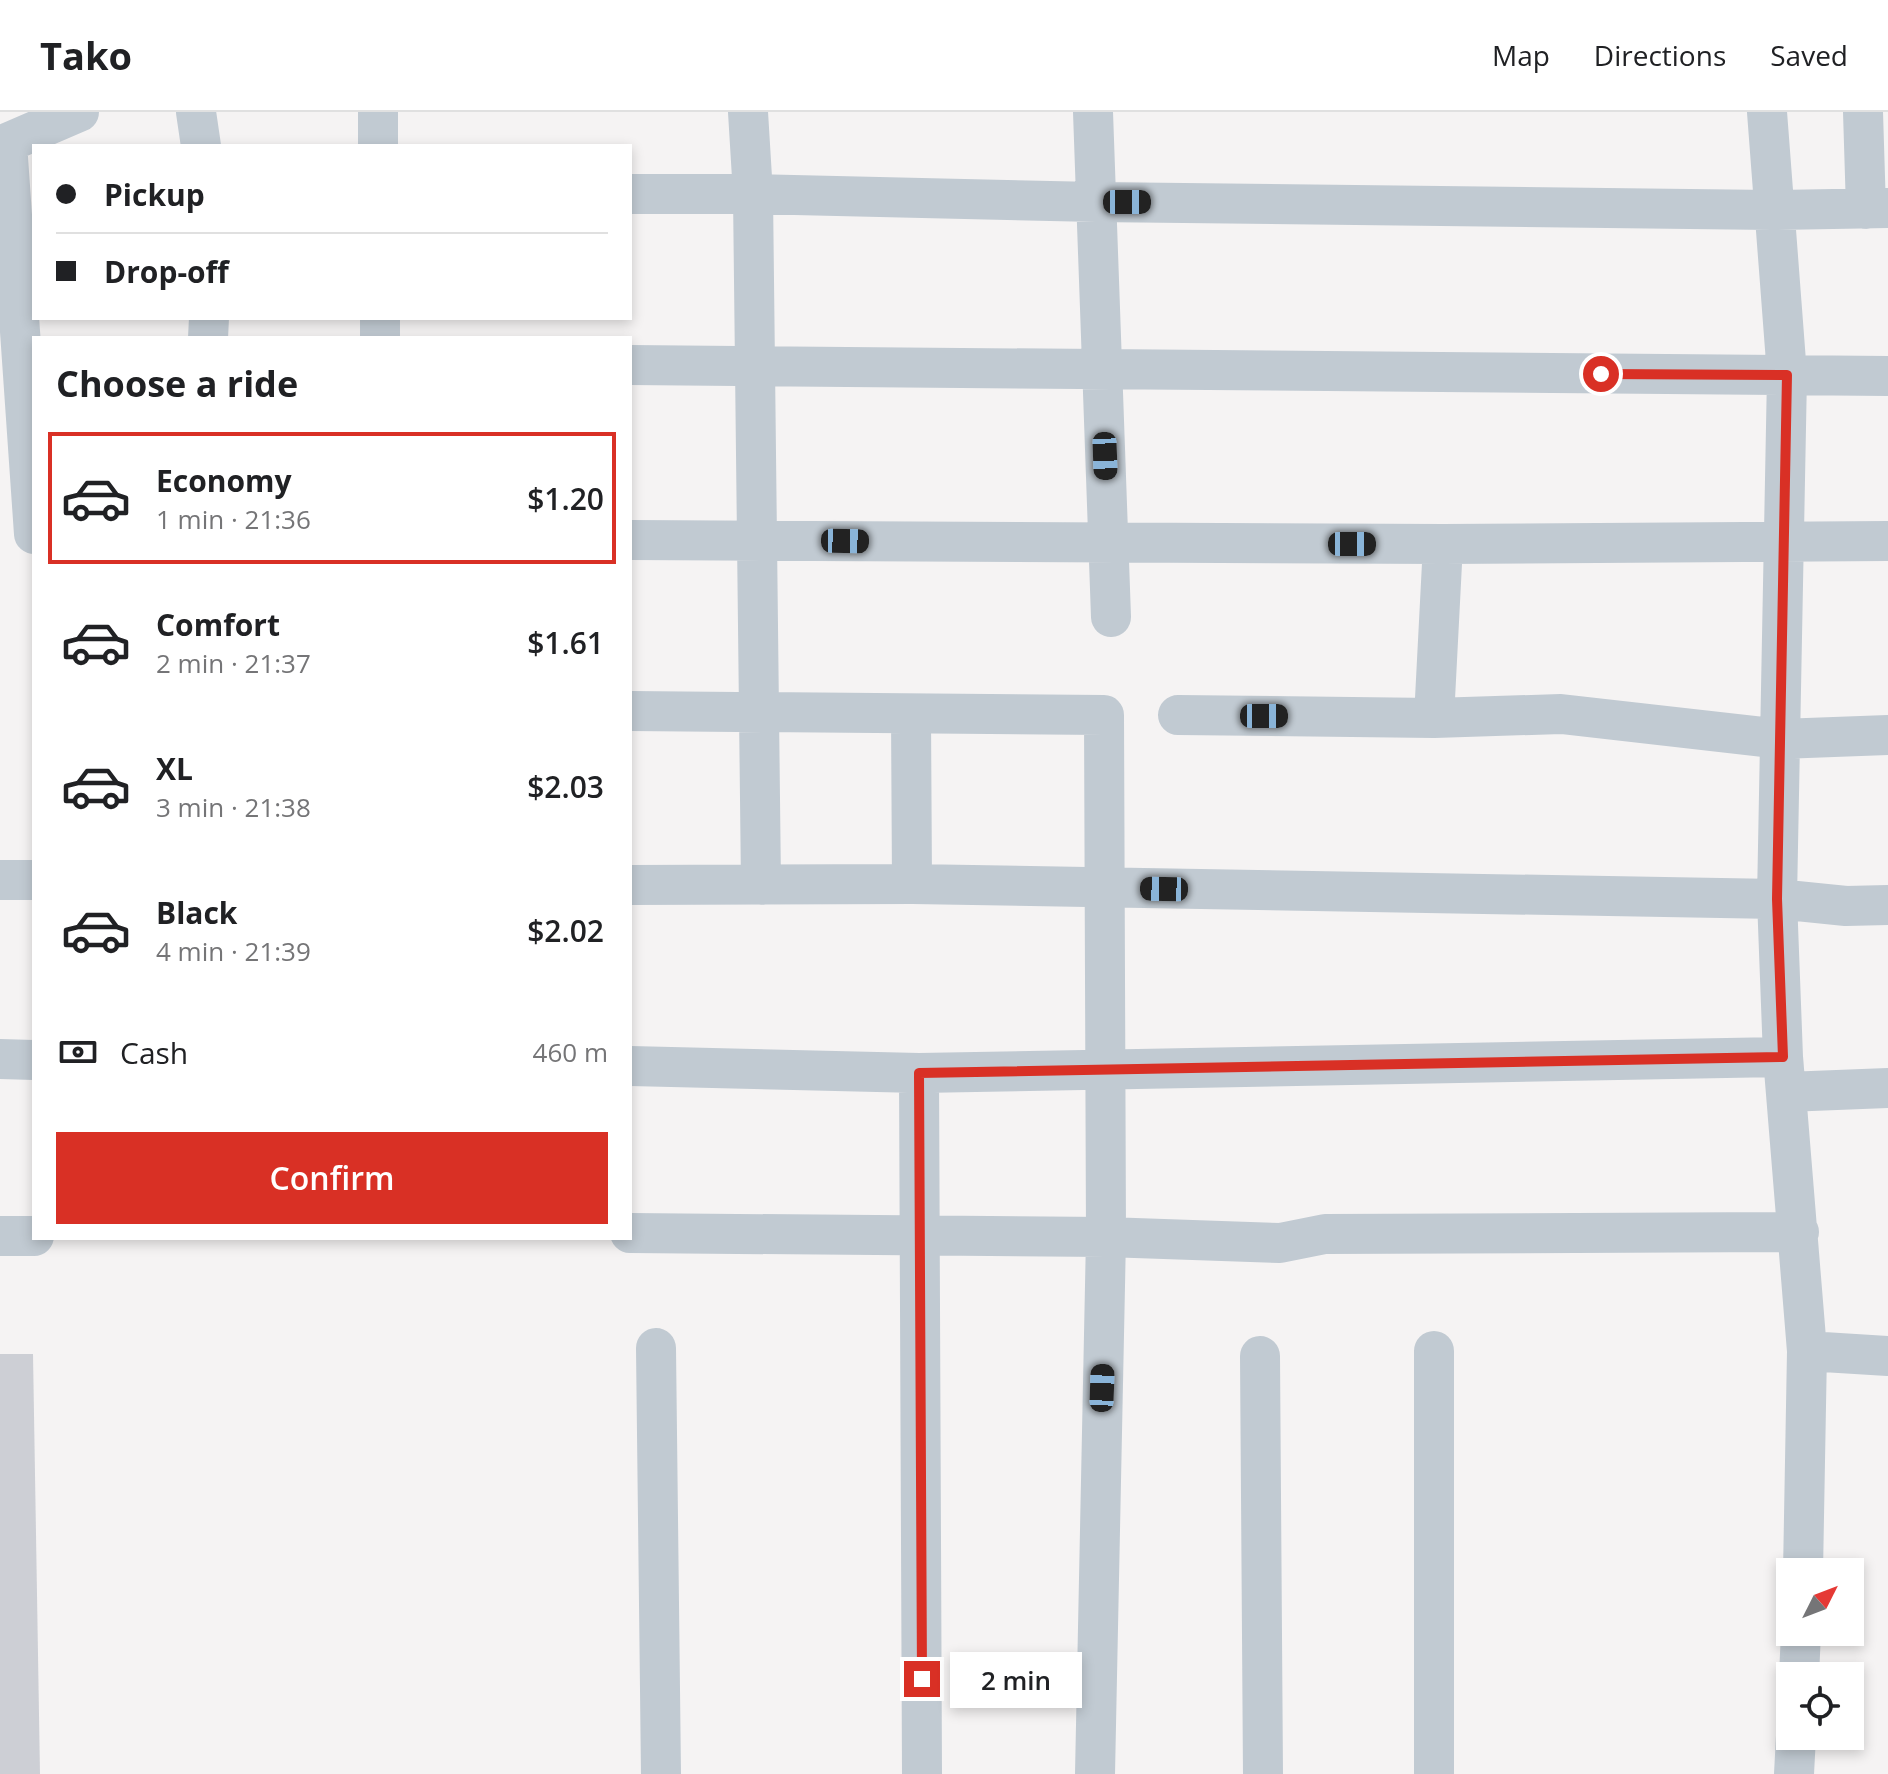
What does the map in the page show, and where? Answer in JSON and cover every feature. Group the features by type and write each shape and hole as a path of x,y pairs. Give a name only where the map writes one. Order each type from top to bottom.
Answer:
{"street":[{"path":"32,509 3,144 79,112"},
{"path":"196,112 201,144"},
{"path":"378,112 378,144"},
{"path":"748,112 753,194 761,885"},
{"path":"1093,112 1111,617"},
{"path":"1767,112 1772,210 1787,375 1777,899 1785,1074 1807,1351 1803,1558"},
{"path":"632,194 1772,210 1877,208 1863,112"},
{"path":"632,365 1888,376"},
{"path":"632,540 1443,544 1888,541"},
{"path":"1434,718 1443,544"},
{"path":"632,711 1104,715 1106,1237 1095,1774"},
{"path":"1178,715 1434,718 1561,714 1780,739 1888,735"},
{"path":"911,715 912,884"},
{"path":"0,880 32,880"},
{"path":"632,885 912,884 1777,899 1846,906 1888,905"},
{"path":"0,1059 32,1060"},
{"path":"632,1066 919,1073 1105,1068 1785,1074 1888,1088"},
{"path":"919,1073 922,1774"},
{"path":"632,1233 920,1234 1280,1243 1325,1234 1799,1232"},
{"path":"0,1236 32,1236"},
{"path":"656,1348 661,1774"},
{"path":"1434,1351 1434,1774"},
{"path":"1807,1351 1888,1356"},
{"path":"1260,1356 1263,1774"},
{"path":"1794,1774 1795,1750"}],"building":[{"path":"0,1354 33,1354 40,1774 0,1774"}],"route":[{"path":"922,1679 919,1073 1327,1063 1783,1057 1777,899 1787,375 1601,374"}]}
